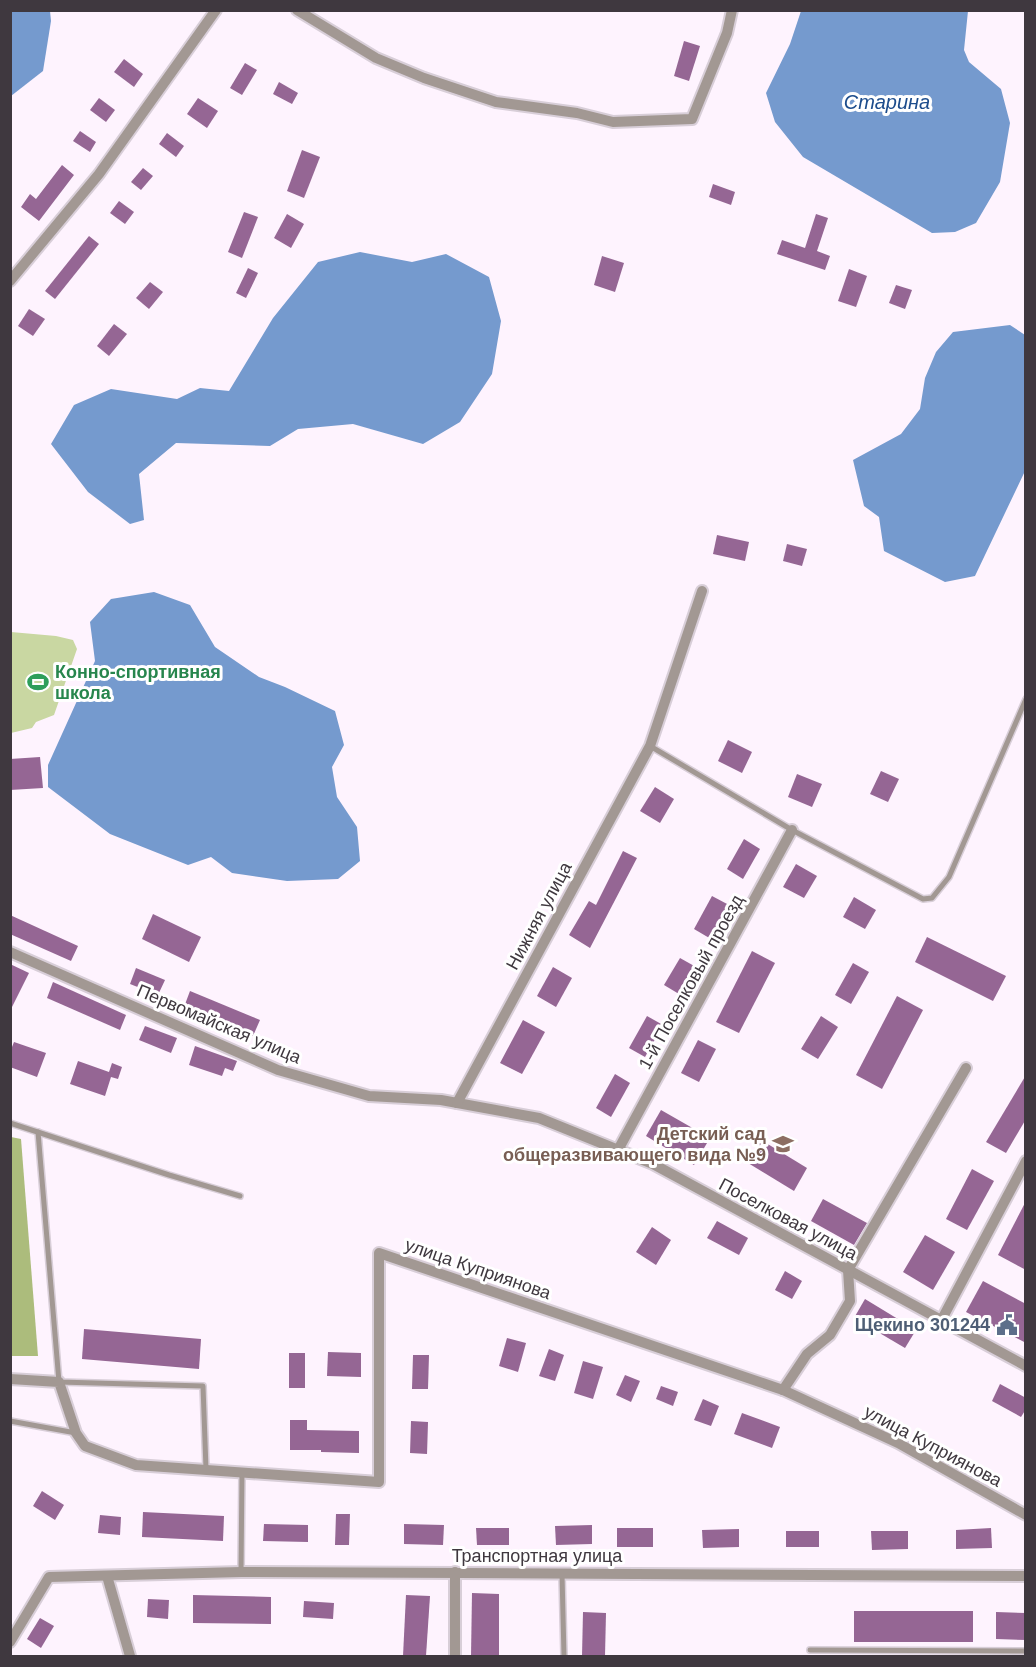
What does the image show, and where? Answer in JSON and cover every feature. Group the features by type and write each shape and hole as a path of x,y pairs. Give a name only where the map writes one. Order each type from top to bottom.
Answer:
{"street":[{"path":"10,281 99,174 216,10"},
{"path":"297,10 376,58 424,78 496,102 577,112 613,122 692,119 727,33 732,10"},
{"name":"Нижняя улица","path":"458,1103 650,746 702,591"},
{"name":"1-й Поселковый проезд","path":"618,1150 792,830"},
{"name":"Первомайская улица","path":"10,952 278,1070 369,1096 458,1103"},
{"path":"783,1390 807,1354 830,1335 850,1301 848,1270 966,1068"},
{"name":"Поселковая улица","path":"458,1103 540,1118 653,1164 1026,1366"},
{"path":"942,1321 1026,1161"},
{"name":"улица Куприянова","path":"76,1433 85,1446 136,1465 379,1482 379,1253 783,1390 898,1443 1026,1515"},
{"path":"10,1378 59,1382 76,1433"},
{"name":"Транспортная улица","path":"10,1642 49,1577 241,1572 1026,1576"},
{"path":"455,1572 455,1656"},
{"path":"107,1576 130,1656"}],"lane":[{"path":"650,746 792,830 923,899 932,898 949,877 1026,699"},
{"path":"10,1123 240,1196"},
{"path":"38,1132 59,1382 203,1386 206,1471"},
{"path":"10,1421 76,1433"},
{"path":"241,1572 242,1472"},
{"path":"562,1572 564,1656"},
{"path":"810,1650 1026,1651"}],"green space":[{"name":"Конно-спортивная школа","path":"11,632 73,640 77,649 54,715 36,722 32,728 11,733"},
{"path":"11,1137 21,1139 38,1356 11,1356"}],"water":[{"path":"11,10 50,11 51,21 43,71 11,96"},
{"name":"Cтарина","path":"801,11 968,11 964,50 969,62 1001,89 1010,123 1000,182 976,223 955,232 932,233 803,157 775,122 766,93 790,44"},
{"path":"360,252 412,262 446,254 489,277 501,321 492,374 460,422 423,444 353,424 298,429 270,446 176,443 139,474 144,520 130,524 88,492 51,444 74,405 111,389 177,399 200,388 229,391 273,318 318,262"},
{"path":"1010,325 1025,335 1025,471 975,576 945,582 884,551 879,517 864,506 853,460 901,434 920,409 925,378 936,352 953,332"},
{"path":"154,592 190,605 215,647 259,677 335,711 344,745 332,767 337,797 357,827 360,861 338,879 287,881 232,873 211,857 188,865 110,834 48,787 48,765 95,661 90,622 111,599"}],"building":[{"path":"684,41 700,46 689,81 674,76"},
{"path":"124,59 143,74 134,87 114,72"},
{"path":"245,63 257,70 242,95 230,88"},
{"path":"279,82 298,93 292,104 273,94"},
{"path":"99,98 115,110 106,122 90,110"},
{"path":"198,98 218,111 207,128 187,114"},
{"path":"80,131 96,142 90,152 73,141"},
{"path":"167,133 184,146 176,157 159,144"},
{"path":"302,150 320,157 304,198 287,191"},
{"path":"62,165 74,175 39,221 21,207 30,194 36,199"},
{"path":"143,168 153,176 141,190 131,182"},
{"path":"713,184 735,192 731,205 709,197"},
{"path":"119,201 134,212 125,224 110,213"},
{"path":"244,212 258,217 242,258 228,252"},
{"path":"287,214 304,224 291,248 274,238"},
{"path":"816,214 828,218 817,251 830,256 825,270 777,254 782,240 805,248"},
{"path":"89,236 99,244 55,299 45,291"},
{"path":"602,256 624,263 615,292 594,285"},
{"path":"248,268 258,273 246,298 236,293"},
{"path":"849,269 867,276 856,307 838,301"},
{"path":"150,282 163,292 149,309 136,298"},
{"path":"896,285 912,290 905,309 889,303"},
{"path":"29,309 45,319 33,336 18,326"},
{"path":"114,324 127,334 109,356 97,346"},
{"path":"717,535 749,542 745,561 713,554"},
{"path":"787,544 807,549 802,566 783,561"},
{"path":"728,740 752,752 742,773 718,761"},
{"path":"40,757 43,788 10,790 10,759"},
{"path":"881,771 899,779 888,802 870,794"},
{"path":"797,774 822,784 812,807 788,797"},
{"path":"655,787 674,799 660,823 640,811"},
{"path":"744,839 760,849 743,879 727,869"},
{"path":"623,851 637,858 590,948 569,935 589,901 596,905"},
{"path":"796,864 817,876 804,898 783,887"},
{"path":"712,896 729,905 711,939 694,929"},
{"path":"854,897 876,910 865,929 843,917"},
{"path":"153,914 201,937 189,962 142,939"},
{"path":"10,915 78,946 71,961 10,934"},
{"path":"927,937 1006,976 993,1001 915,962"},
{"path":"752,951 775,963 739,1033 716,1022"},
{"path":"680,958 696,967 679,994 664,985"},
{"path":"853,963 869,972 851,1004 835,995"},
{"path":"10,964 29,973 10,1011"},
{"path":"553,967 572,978 556,1007 537,996"},
{"path":"136,968 165,980 158,995 130,984"},
{"path":"53,982 126,1015 120,1030 47,998"},
{"path":"190,991 260,1020 253,1036 184,1007"},
{"path":"897,996 923,1010 882,1089 856,1075"},
{"path":"647,1016 663,1025 645,1057 629,1048"},
{"path":"821,1016 838,1027 818,1059 801,1049"},
{"path":"523,1020 545,1032 522,1074 500,1063"},
{"path":"145,1026 177,1038 171,1053 139,1040"},
{"path":"698,1040 716,1049 699,1082 681,1073"},
{"path":"14,1042 46,1053 37,1077 10,1067 10,1052"},
{"path":"195,1046 237,1061 233,1071 225,1068 222,1076 189,1065"},
{"path":"78,1061 109,1072 112,1063 122,1067 118,1079 111,1077 105,1096 70,1084"},
{"path":"615,1074 630,1083 611,1117 596,1108"},
{"path":"1026,1075 1026,1119 1006,1153 986,1142"},
{"path":"661,1110 710,1138 694,1165 646,1136"},
{"path":"761,1140 807,1168 794,1191 748,1163"},
{"path":"972,1169 994,1181 967,1230 946,1219"},
{"path":"823,1199 867,1223 854,1245 811,1221"},
{"path":"1026,1201 1026,1270 998,1255"},
{"path":"717,1221 748,1238 739,1255 707,1238"},
{"path":"652,1227 671,1240 656,1265 636,1252"},
{"path":"925,1235 955,1252 933,1290 903,1272"},
{"path":"785,1271 802,1281 792,1299 775,1290"},
{"path":"983,1281 1026,1304 1026,1343 966,1312"},
{"path":"865,1299 916,1330 905,1348 854,1318"},
{"path":"84,1329 201,1339 199,1369 82,1359"},
{"path":"507,1338 526,1343 518,1372 499,1366"},
{"path":"549,1349 564,1355 555,1381 539,1376"},
{"path":"328,1352 361,1353 361,1377 327,1376"},
{"path":"289,1353 305,1353 305,1388 289,1388"},
{"path":"413,1355 429,1355 428,1389 412,1389"},
{"path":"583,1361 603,1367 593,1399 574,1393"},
{"path":"625,1375 640,1381 631,1402 616,1395"},
{"path":"1000,1384 1026,1398 1026,1409 1021,1417 992,1401"},
{"path":"661,1386 678,1392 673,1406 656,1399"},
{"path":"703,1399 719,1406 711,1426 694,1420"},
{"path":"742,1413 780,1427 772,1448 734,1434"},
{"path":"290,1420 307,1420 307,1430 359,1431 359,1453 290,1450"},
{"path":"411,1421 428,1422 427,1454 410,1453"},
{"path":"42,1491 64,1505 55,1520 33,1506"},
{"path":"143,1512 224,1516 223,1541 142,1537"},
{"path":"336,1514 350,1514 349,1545 335,1545"},
{"path":"100,1515 121,1517 120,1535 98,1533"},
{"path":"264,1524 308,1525 308,1542 263,1541"},
{"path":"404,1524 444,1525 443,1545 404,1544"},
{"path":"592,1525 592,1544 556,1545 555,1526"},
{"path":"476,1528 509,1528 509,1545 477,1545"},
{"path":"617,1528 653,1528 653,1547 617,1547"},
{"path":"991,1528 992,1548 956,1549 956,1530"},
{"path":"739,1529 739,1547 703,1548 702,1530"},
{"path":"786,1531 819,1531 819,1547 786,1547"},
{"path":"871,1531 908,1531 908,1549 872,1550"},
{"path":"472,1593 499,1594 499,1656 471,1656"},
{"path":"193,1595 271,1597 271,1624 193,1623"},
{"path":"406,1595 430,1596 426,1656 403,1656"},
{"path":"148,1599 169,1600 168,1619 147,1617"},
{"path":"304,1601 334,1603 333,1619 303,1617"},
{"path":"854,1611 973,1611 973,1642 854,1642"},
{"path":"583,1612 606,1613 605,1656 582,1656"},
{"path":"996,1612 1026,1613 1026,1640 996,1639"},
{"path":"40,1618 54,1626 41,1648 27,1639"}],"place":[{"name":"Конно-спортивная школа","path":"38,682"},
{"name":"Детский сад общеразвивающего вида №9","path":"783,1144"},
{"name":"Щекино 301244","path":"1007,1325"}]}
